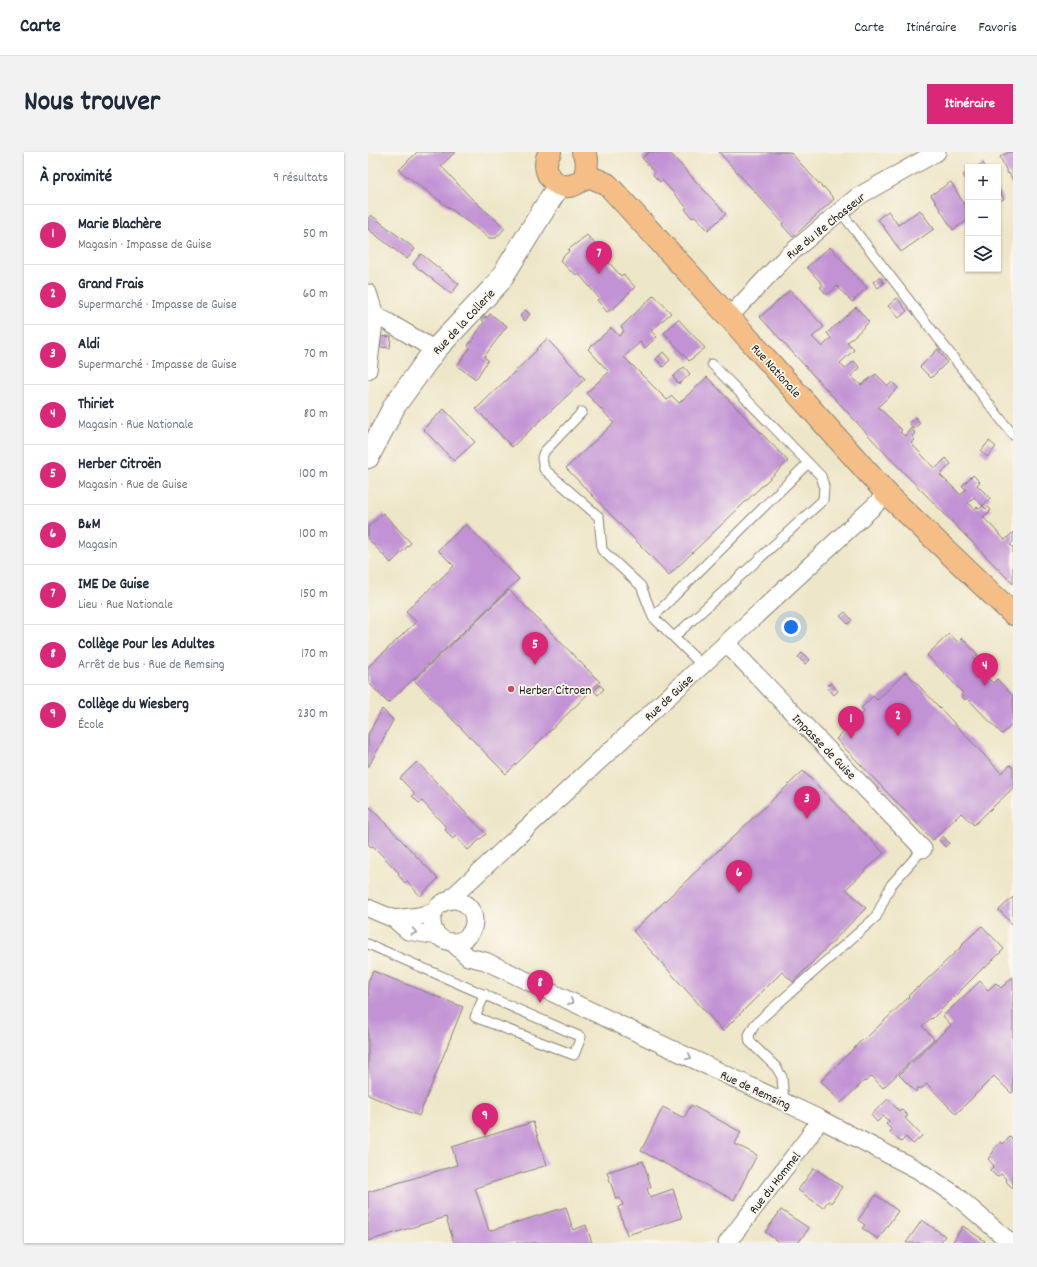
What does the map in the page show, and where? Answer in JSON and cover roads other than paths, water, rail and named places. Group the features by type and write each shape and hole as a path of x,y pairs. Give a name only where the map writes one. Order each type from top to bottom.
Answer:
{"main road":[{"path":"548,153 546,169 550,179 559,185 569,186 580,182 586,175 588,159 583,152"},
{"name":"Rue Nationale","path":"586,175 607,184 729,317 887,494 1013,614"}],"street":[{"name":"Rue du 18e Chasseur","path":"729,317 786,257 857,197 937,152"},
{"name":"Rue de la Collerie","path":"368,457 395,406 434,350 499,282 559,185"},
{"path":"368,293 371,315 368,370"},
{"path":"371,315 434,350"},
{"name":"Rue de Guise","path":"448,901 887,494"},
{"name":"Impasse de Guise","path":"726,643 923,848"},
{"path":"368,908 394,919 408,931 445,939 459,941 470,933 473,927 474,919 471,911 464,904 457,901 448,901 441,904 434,912 432,924 434,931 445,939"},
{"path":"394,919 434,912"},
{"path":"470,933 485,961"},
{"name":"Rue de Remsing","path":"445,939 468,957 485,961 784,1102 918,1170 953,1193 1011,1243"},
{"name":"Rue du Hommel","path":"727,1243 808,1138 820,1120"}],"lane":[{"path":"840,211 1013,436"},
{"path":"674,637 824,500 824,486 821,476 712,364"},
{"path":"582,412 544,452 542,458 544,469 599,517 602,550 641,586 653,617 702,665"},
{"path":"653,617 808,463"},
{"path":"784,1102 782,1077 776,1067 750,1042 749,1035 755,1024 876,917 891,885 923,848"},
{"path":"368,944 485,994 581,1037 574,1055 476,1017 485,994"}],"place":[{"name":"IME De Guise","path":"599,274"},
{"name":"Herber Citroën","path":"535,665"},
{"name":"Thiriet","path":"985,686"},
{"name":"Herber Citroen","path":"511,689"},
{"name":"Grand Frais","path":"898,736"},
{"name":"Marie Blachère","path":"851,739"},
{"name":"Aldi","path":"807,819"},
{"name":"B&M","path":"739,893"},
{"name":"Collège Pour les Adultes","path":"540,1003"},
{"name":"Collège du Wiesberg","path":"485,1136"}]}
